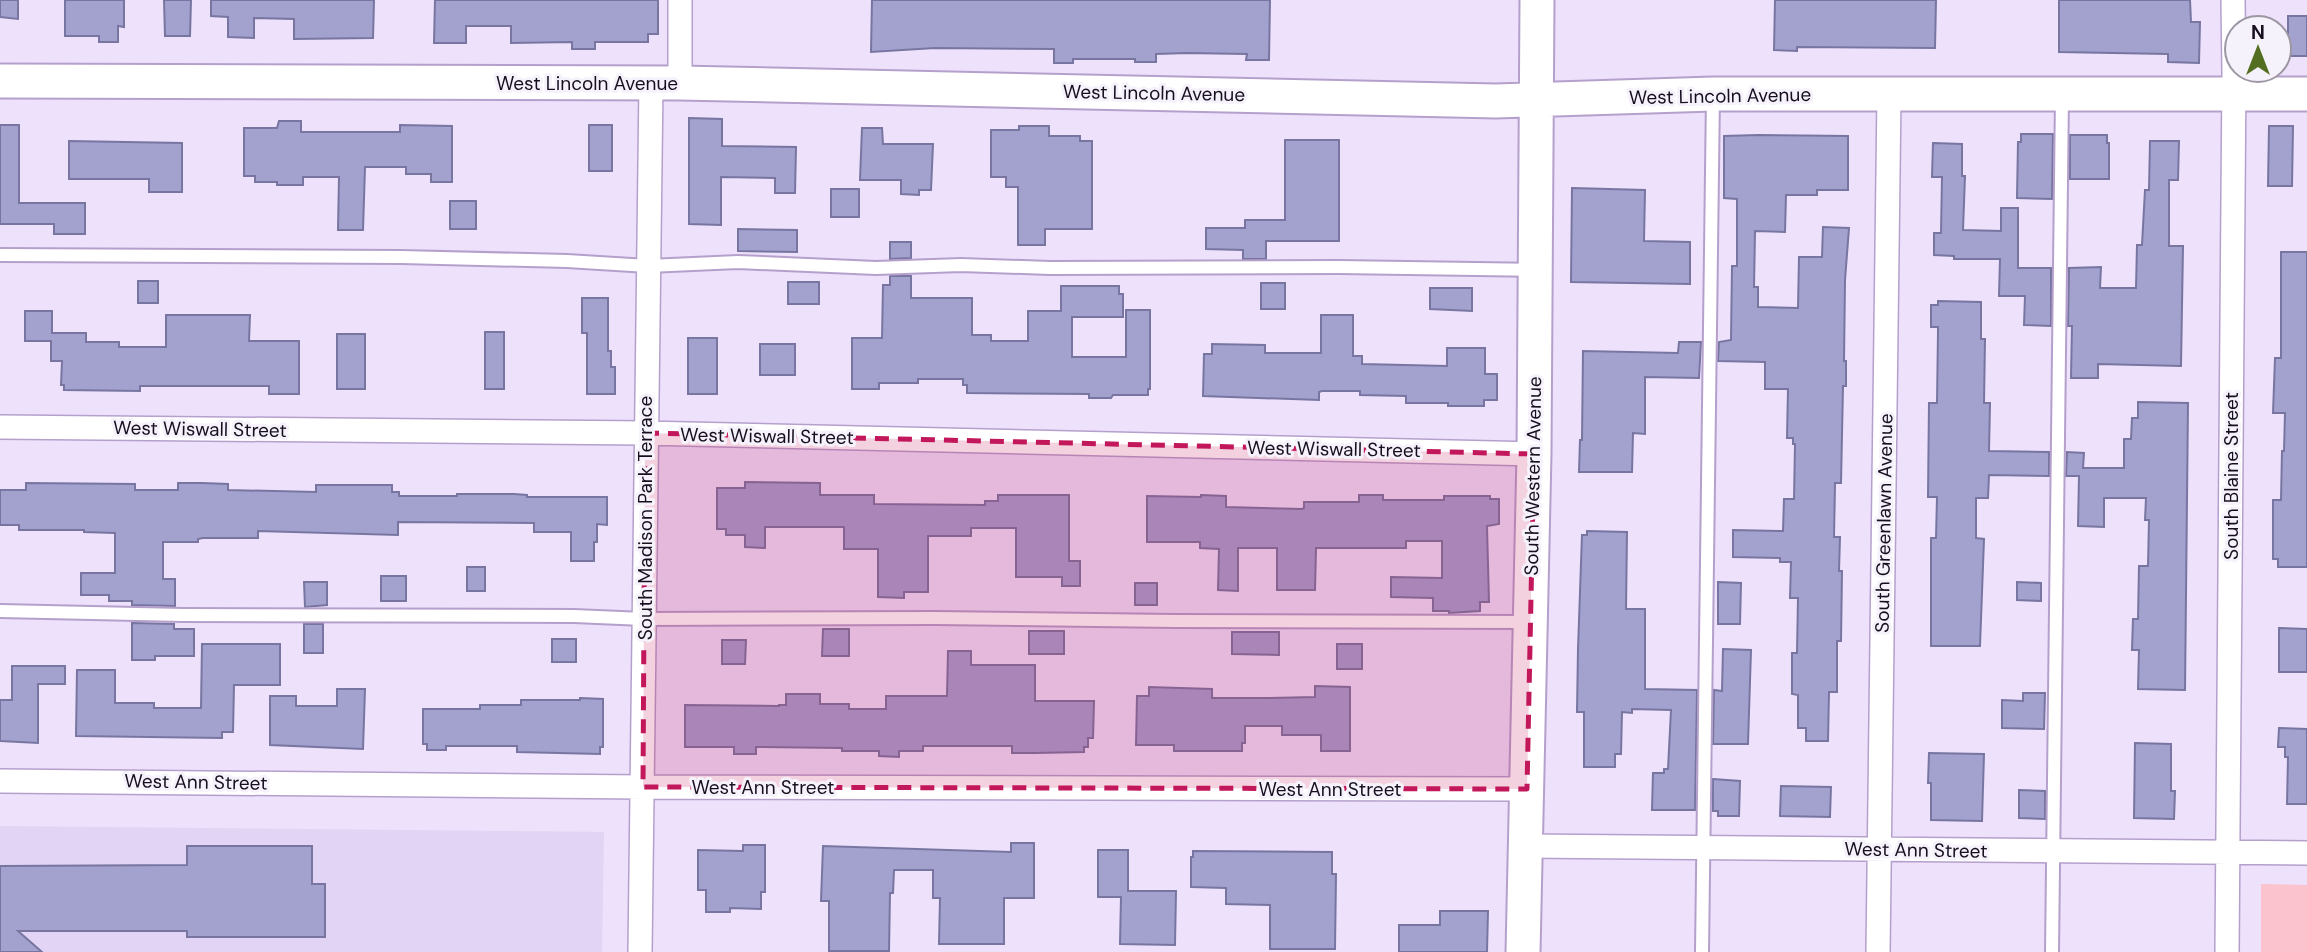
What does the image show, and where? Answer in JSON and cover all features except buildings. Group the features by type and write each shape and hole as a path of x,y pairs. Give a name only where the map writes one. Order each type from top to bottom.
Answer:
{"main road":[{"name":"South Western Avenue","path":"1523,952 1534,454 1537,0"},
{"name":"West Lincoln Avenue","path":"0,81 666,83 1537,101 1713,94 2307,94"}],"street":[{"name":"South Madison Park Terrace","path":"640,952 648,266 666,83 680,0"},
{"name":"South Blaine Street","path":"2227,952 2233,0"},
{"name":"South Greenlawn Avenue","path":"1878,952 1889,95"},
{"name":"West Wiswall Street","path":"0,427 645,433 1534,454"},
{"name":"West Ann Street","path":"0,781 643,787 1527,789"},
{"name":"West Ann Street","path":"1524,846 2307,853"}],"lane":[{"path":"1702,952 1713,94"},
{"path":"2052,952 2062,94"},
{"path":"0,255 401,257 648,266 738,262 876,268 961,265 1050,268 1352,267 1535,270"},
{"path":"0,611 183,615 574,616 644,619 1530,622"}],"highlighted area":[{"path":"645,433 1534,454 1527,789 643,787"}],"shaded area":[{"path":"0,826 604,832 602,952 0,952"},
{"path":"2261,884 2307,885 2307,952 2261,952"}]}
